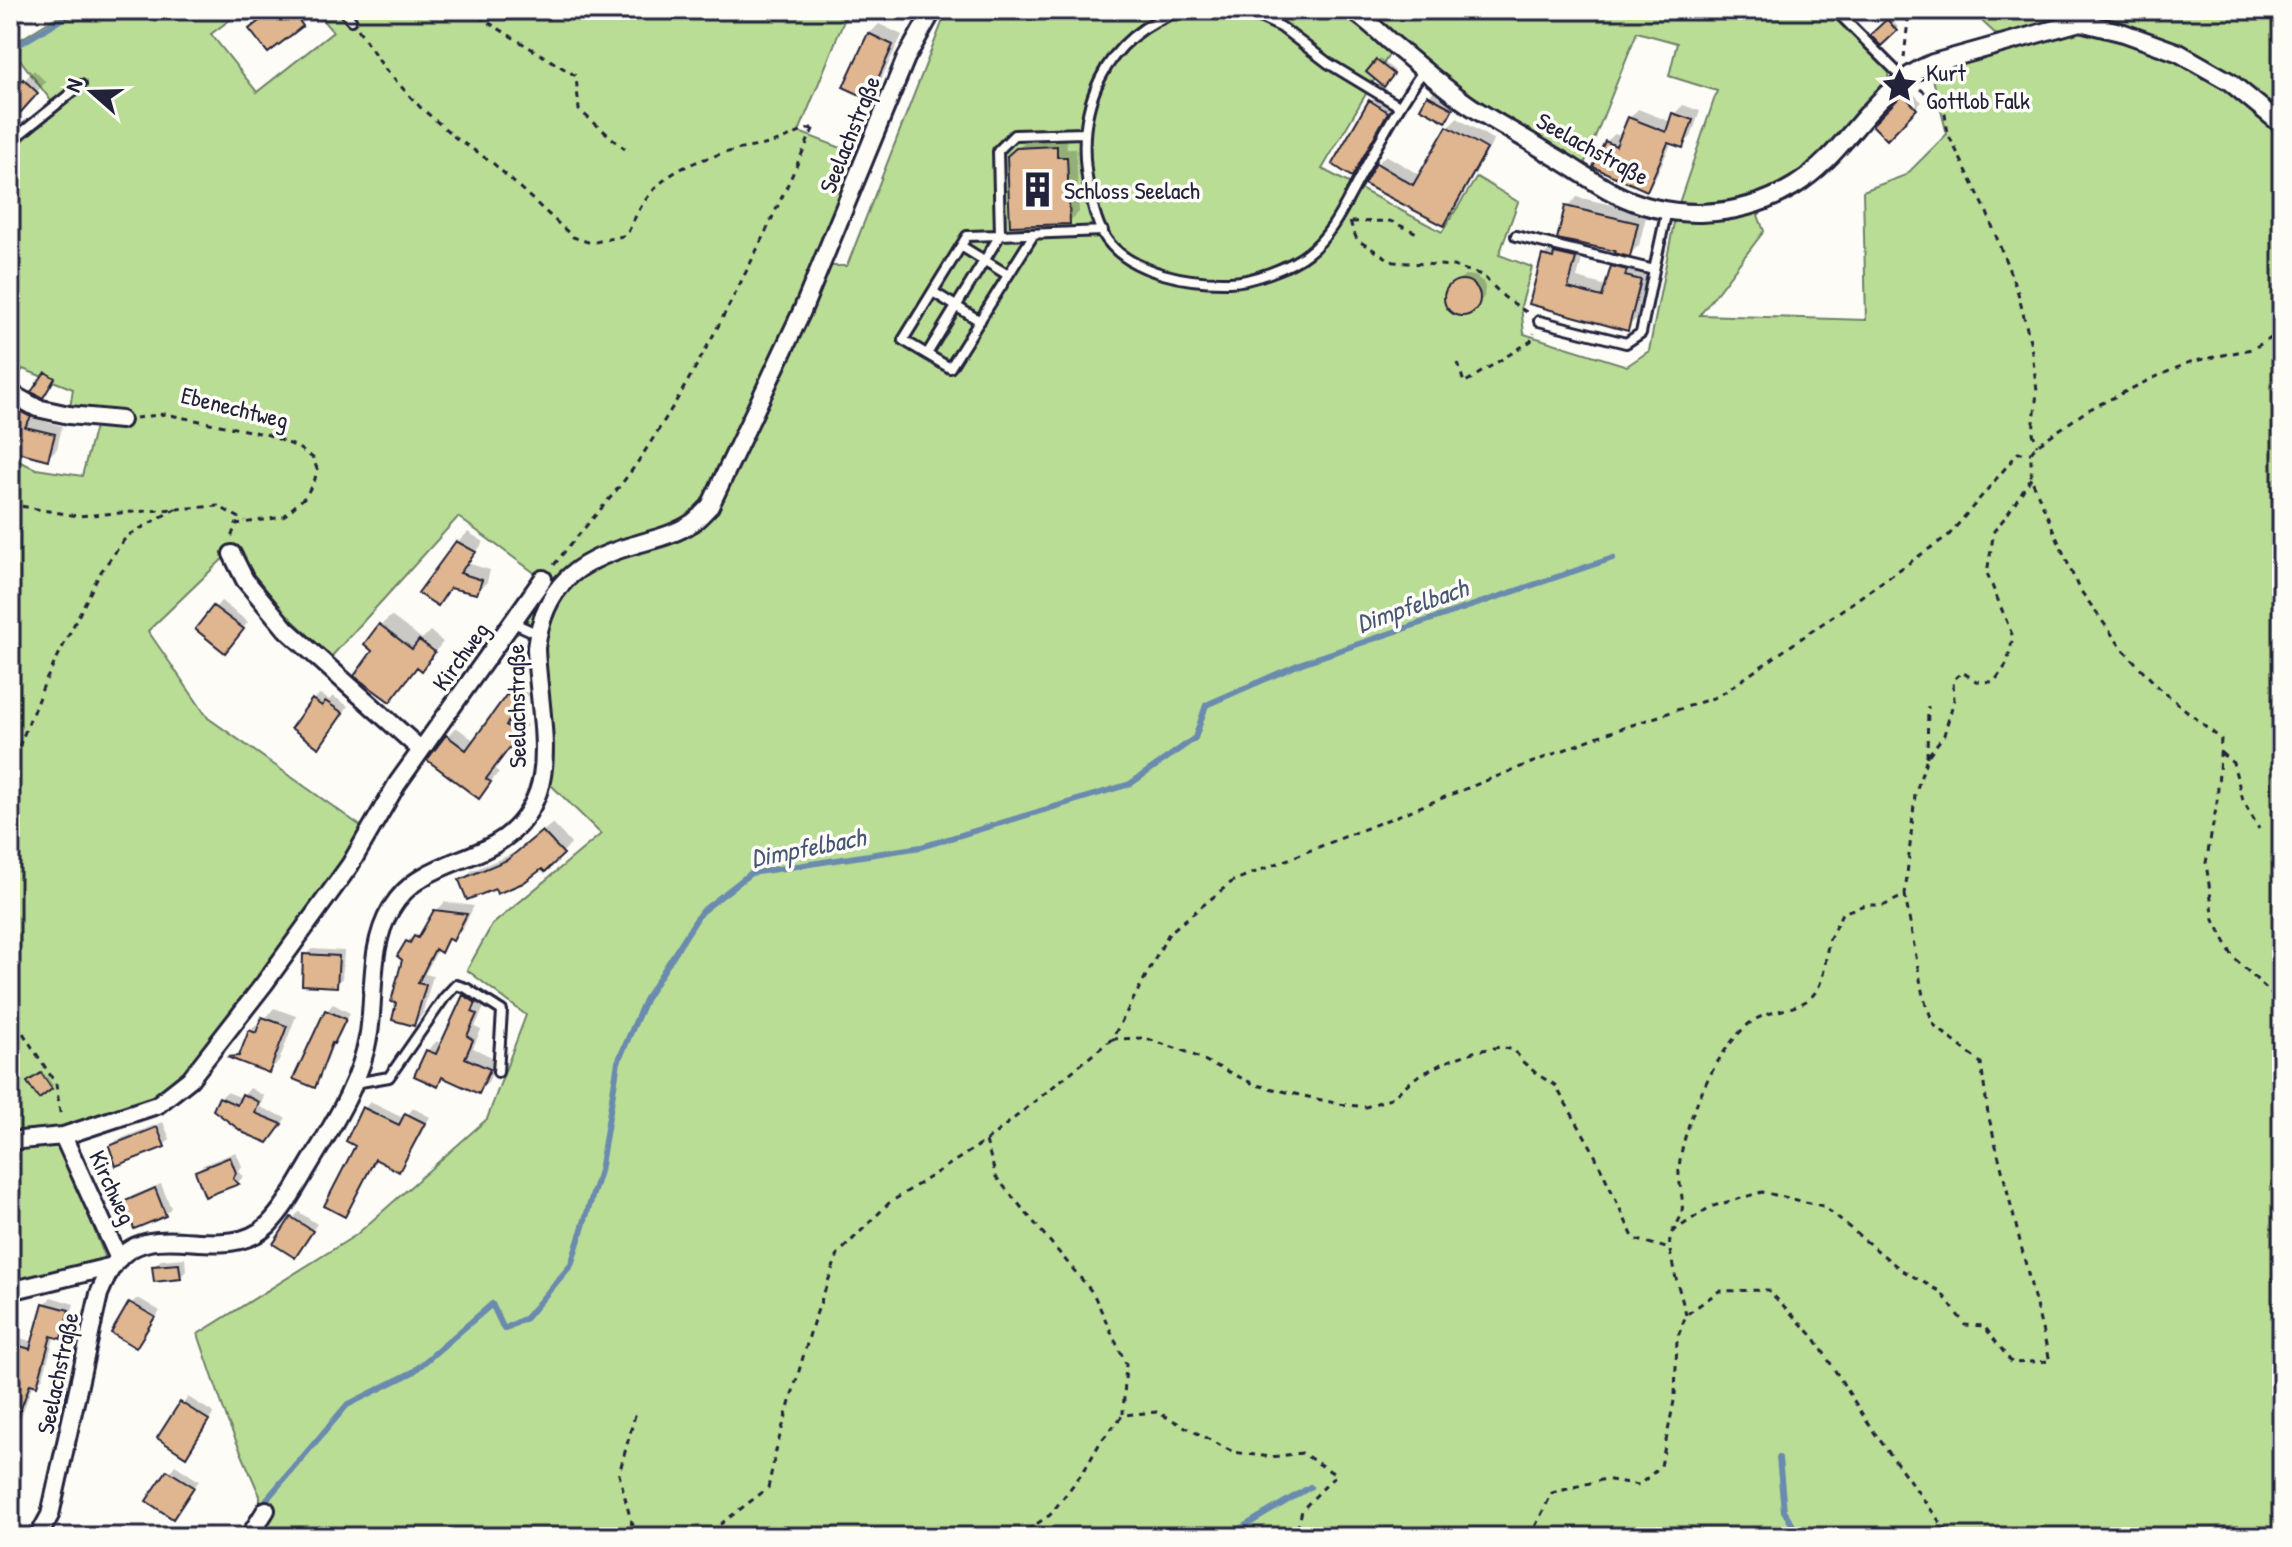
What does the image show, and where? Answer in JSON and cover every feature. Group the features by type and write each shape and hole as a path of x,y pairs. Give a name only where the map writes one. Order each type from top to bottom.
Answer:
{"street":[{"name":"Seelachstraße","path":"10,1291 116,1262 143,1244 157,1240 232,1243 251,1237 269,1224 294,1191 354,1084 369,1033 380,935 391,909 411,885 424,876 502,841 523,819 538,791 544,759 538,634 546,608 560,585 582,566 608,552 671,534 693,522 710,506 802,311 906,58 933,10"},
{"name":"Seelachstraße","path":"1351,10 1469,105 1598,184 1635,202 1667,210 1696,213 1738,209 1758,203 1795,185 1827,160 1903,78 1933,63 2080,22 2179,53 2230,82 2282,125"},
{"path":"10,393 37,408 69,415 121,420"},
{"path":"232,554 245,580 286,629 421,750"},
{"name":"Kirchweg","path":"10,1141 63,1136 157,1105 190,1079 350,865 397,784 543,579"},
{"name":"Kirchweg","path":"63,1136 116,1262"},
{"name":"Seelachstraße","path":"38,1537 54,1500 99,1294 116,1262"},
{"path":"249,1537 266,1510"}],"lane":[{"path":"343,10 351,20"},
{"path":"1183,10 1141,30 1116,53 1094,89 1085,120 1086,171 1094,212 1107,241 1130,261 1175,278 1232,282 1285,268 1310,252 1336,221 1399,106 1424,69"},
{"path":"1244,10 1281,27 1328,63 1399,106"},
{"path":"1838,13 1903,78"},
{"path":"10,142 81,85"},
{"path":"927,354 1000,235 998,151 1014,135 1085,133"},
{"path":"1539,321 1626,343 1641,333 1667,210"},
{"path":"1034,234 950,368 903,340 967,236 1103,231"},
{"path":"1516,236 1654,270"},
{"path":"961,246 1008,275"},
{"path":"933,292 980,321"},
{"path":"514,623 538,634"},
{"path":"354,1084 389,1077 456,985 502,1011 498,1072"}],"path":[{"path":"468,10 576,76 579,110 625,149"},
{"path":"1909,10 1903,78 1940,103 1948,134 1986,210 2018,293 2031,345 2037,391 2033,433 2037,445"},
{"path":"351,20 384,68 420,107 456,138 494,164 573,237 591,243 627,235 637,210 663,179 693,163 769,144 814,127 749,267 645,451 612,497 543,579"},
{"path":"1417,233 1390,221 1350,222 1357,240 1394,262 1453,266 1482,275 1504,297 1539,321 1531,341 1464,383 1458,363"},
{"path":"2282,332 2252,349 2190,362 2149,380 2088,410 2037,445 2031,453 2031,478 2078,587 2121,647 2150,678 2221,739 2217,803 2206,863 2214,920 2233,957 2282,1000"},
{"name":"Ebenechtweg","path":"121,420 165,414 269,435 313,458 317,469 306,496 283,517 247,522"},
{"path":"700,1537 768,1488 813,1323 838,1254 889,1203 986,1141 1112,1039 1169,933 1233,881 1599,736 1719,696 1949,535 2018,453 2031,453"},
{"path":"1927,757 1944,735 1954,700 1953,680 1962,672 1976,681 1994,682 2007,664 2013,637 1987,573 1994,531 2031,478"},
{"path":"10,508 20,506 77,516 218,506 247,522"},
{"path":"10,769 45,682 100,573 127,536 177,508"},
{"path":"232,554 231,534 236,524 247,522"},
{"path":"1670,1234 1710,1207 1762,1192 1823,1206 1900,1269 1941,1292 1965,1325 1984,1326 2012,1363 2050,1361 1988,1114 1981,1063 1934,1025 1923,996 1905,895 1915,795 1927,757 1928,706"},
{"path":"2221,753 2233,763 2243,800 2259,829"},
{"path":"1686,1315 1670,1249 1670,1234 1682,1213 1679,1168 1703,1087 1723,1053 1748,1024 1763,1015 1802,1004 1818,990 1829,942 1842,913 1865,905 1885,905 1905,895"},
{"path":"10,1013 56,1084 63,1136"},
{"path":"1112,1039 1145,1038 1187,1052 1256,1085 1366,1107 1393,1097 1413,1079 1445,1062 1476,1051 1500,1047 1514,1050 1538,1075 1555,1085 1591,1147 1634,1239 1670,1249"},
{"path":"986,1141 996,1177 1093,1293 1126,1364 1123,1415 1101,1441 1084,1471 1050,1515 1017,1537"},
{"path":"1530,1537 1552,1493 1605,1479 1639,1485 1661,1466 1675,1396 1677,1339 1686,1315 1719,1291 1768,1290 1814,1337 1871,1428 1951,1537"},
{"path":"1123,1415 1157,1412 1233,1452 1270,1457 1302,1453 1336,1475 1302,1510 1296,1537"},
{"path":"635,1415 619,1474 635,1537"}],"green space":[{"path":"68,10 243,10 211,34 257,92 333,32 314,10 343,10 351,19 361,10 851,10 799,132 865,157 816,266 847,266 947,10 1335,10 1391,43 1361,10 1841,10 1839,13 1890,65 1885,94 1827,160 1758,215 1764,231 1700,315 1866,320 1863,191 1906,175 1947,134 1930,67 1999,37 1970,10 2282,10 2282,1537 260,1537 260,1496 228,1422 198,1334 356,1235 487,1119 526,1015 467,970 492,925 601,834 550,784 527,618 543,579 458,517 331,657 282,610 232,550 148,631 208,718 362,827 306,928 264,984 157,1105 60,1141 106,1260 10,1282 10,457 36,469 82,476 97,419 69,415 73,389 23,369 10,387 10,153 57,109 10,46","holes":["1637,32 1677,43 1669,76 1717,91 1676,212 1649,351 1627,366 1524,334 1521,306 1532,267 1499,255 1518,202 1477,177 1442,232 1322,169 1394,46 1581,172"]}],"building":[{"path":"273,10 291,10 303,26 268,53 249,29"},
{"path":"1887,19 1897,31 1881,46 1870,35"},
{"path":"868,33 893,45 869,99 843,87"},
{"path":"1376,60 1394,74 1384,87 1366,72"},
{"path":"23,79 38,93 21,112 10,101 10,92"},
{"path":"1903,94 1917,109 1887,140 1872,125"},
{"path":"1427,95 1453,109 1446,122 1420,108"},
{"path":"1369,100 1388,112 1352,177 1332,164"},
{"path":"1672,113 1693,120 1683,148 1668,143 1647,191 1593,167 1605,141 1616,146 1628,117 1666,132"},
{"path":"1447,126 1487,149 1444,226 1364,184 1376,163 1413,185"},
{"name":"Schloss Seelach","path":"1057,146 1057,157 1067,157 1070,224 1010,226 1007,156 1016,148"},
{"path":"1565,206 1638,223 1630,257 1557,239"},
{"path":"1554,253 1576,258 1568,288 1602,297 1611,266 1627,270 1625,276 1641,280 1628,331 1529,304 1542,255 1553,258"},
{"path":"1462,280 1475,285 1480,298 1475,311 1462,316 1449,311 1444,298 1449,285"},
{"path":"45,372 55,378 43,398 31,392"},
{"path":"10,406 31,417 25,427 55,434 48,460 14,451 19,428 10,425"},
{"path":"456,541 476,552 460,573 482,580 477,594 450,588 438,606 418,593"},
{"path":"213,606 244,629 225,653 195,629"},
{"path":"379,624 412,649 419,640 435,652 422,671 417,667 390,702 354,676 372,651 364,644"},
{"path":"507,694 521,705 506,725 519,735 486,779 491,782 479,799 427,760 446,735 466,750"},
{"path":"312,699 322,706 325,701 343,713 319,748 291,728"},
{"path":"542,831 564,854 545,872 542,869 523,883 497,894 495,889 467,900 459,880 507,860"},
{"path":"434,910 467,914 453,941 448,938 441,953 435,949 418,983 426,985 414,1026 392,1020 396,1003 391,1002 402,960 397,956 406,941 410,943 414,936 418,938"},
{"path":"303,954 339,956 337,987 302,985"},
{"path":"463,995 476,1003 472,1012 477,1014 467,1036 473,1040 465,1058 490,1069 479,1094 442,1077 438,1087 414,1076 426,1050 436,1054"},
{"path":"325,1010 346,1019 332,1043 315,1088 293,1079"},
{"path":"262,1017 287,1026 269,1073 227,1057 239,1056 249,1030 256,1033"},
{"path":"41,1073 52,1089 39,1099 27,1082"},
{"path":"242,1094 259,1102 255,1113 282,1124 268,1143 244,1133 213,1110 219,1097 237,1105"},
{"path":"362,1107 399,1125 405,1113 425,1123 399,1172 375,1159 345,1217 324,1206 355,1146 346,1141"},
{"path":"157,1127 165,1147 116,1166 109,1146"},
{"path":"230,1157 236,1173 233,1179 239,1184 205,1197 195,1171"},
{"path":"155,1188 166,1216 134,1229 123,1202"},
{"path":"291,1217 313,1231 295,1258 273,1244"},
{"path":"179,1264 181,1279 154,1282 152,1266"},
{"path":"129,1302 155,1317 136,1348 111,1333"},
{"path":"43,1303 69,1310 61,1339 51,1336 37,1386 30,1384 10,1433 10,1343 30,1349"},
{"path":"180,1402 209,1420 186,1457 157,1438"},
{"path":"167,1470 194,1487 173,1519 146,1501"}],"waterway":[{"path":"10,50 77,10"},
{"name":"Dimpfelbach","path":"267,1499 347,1405 413,1372 492,1304 504,1329 526,1318 571,1265 600,1171 618,1062 645,1000 701,912 751,873 921,847 1130,784 1195,738 1206,705 1302,663 1613,558"},
{"path":"1779,1458 1784,1511 1800,1537"},
{"path":"1226,1537 1310,1487"}],"place":[{"name":"Kurt Gottlob Falk","path":"1900,86"},
{"name":"Schloss Seelach","path":"1038,190"}]}
